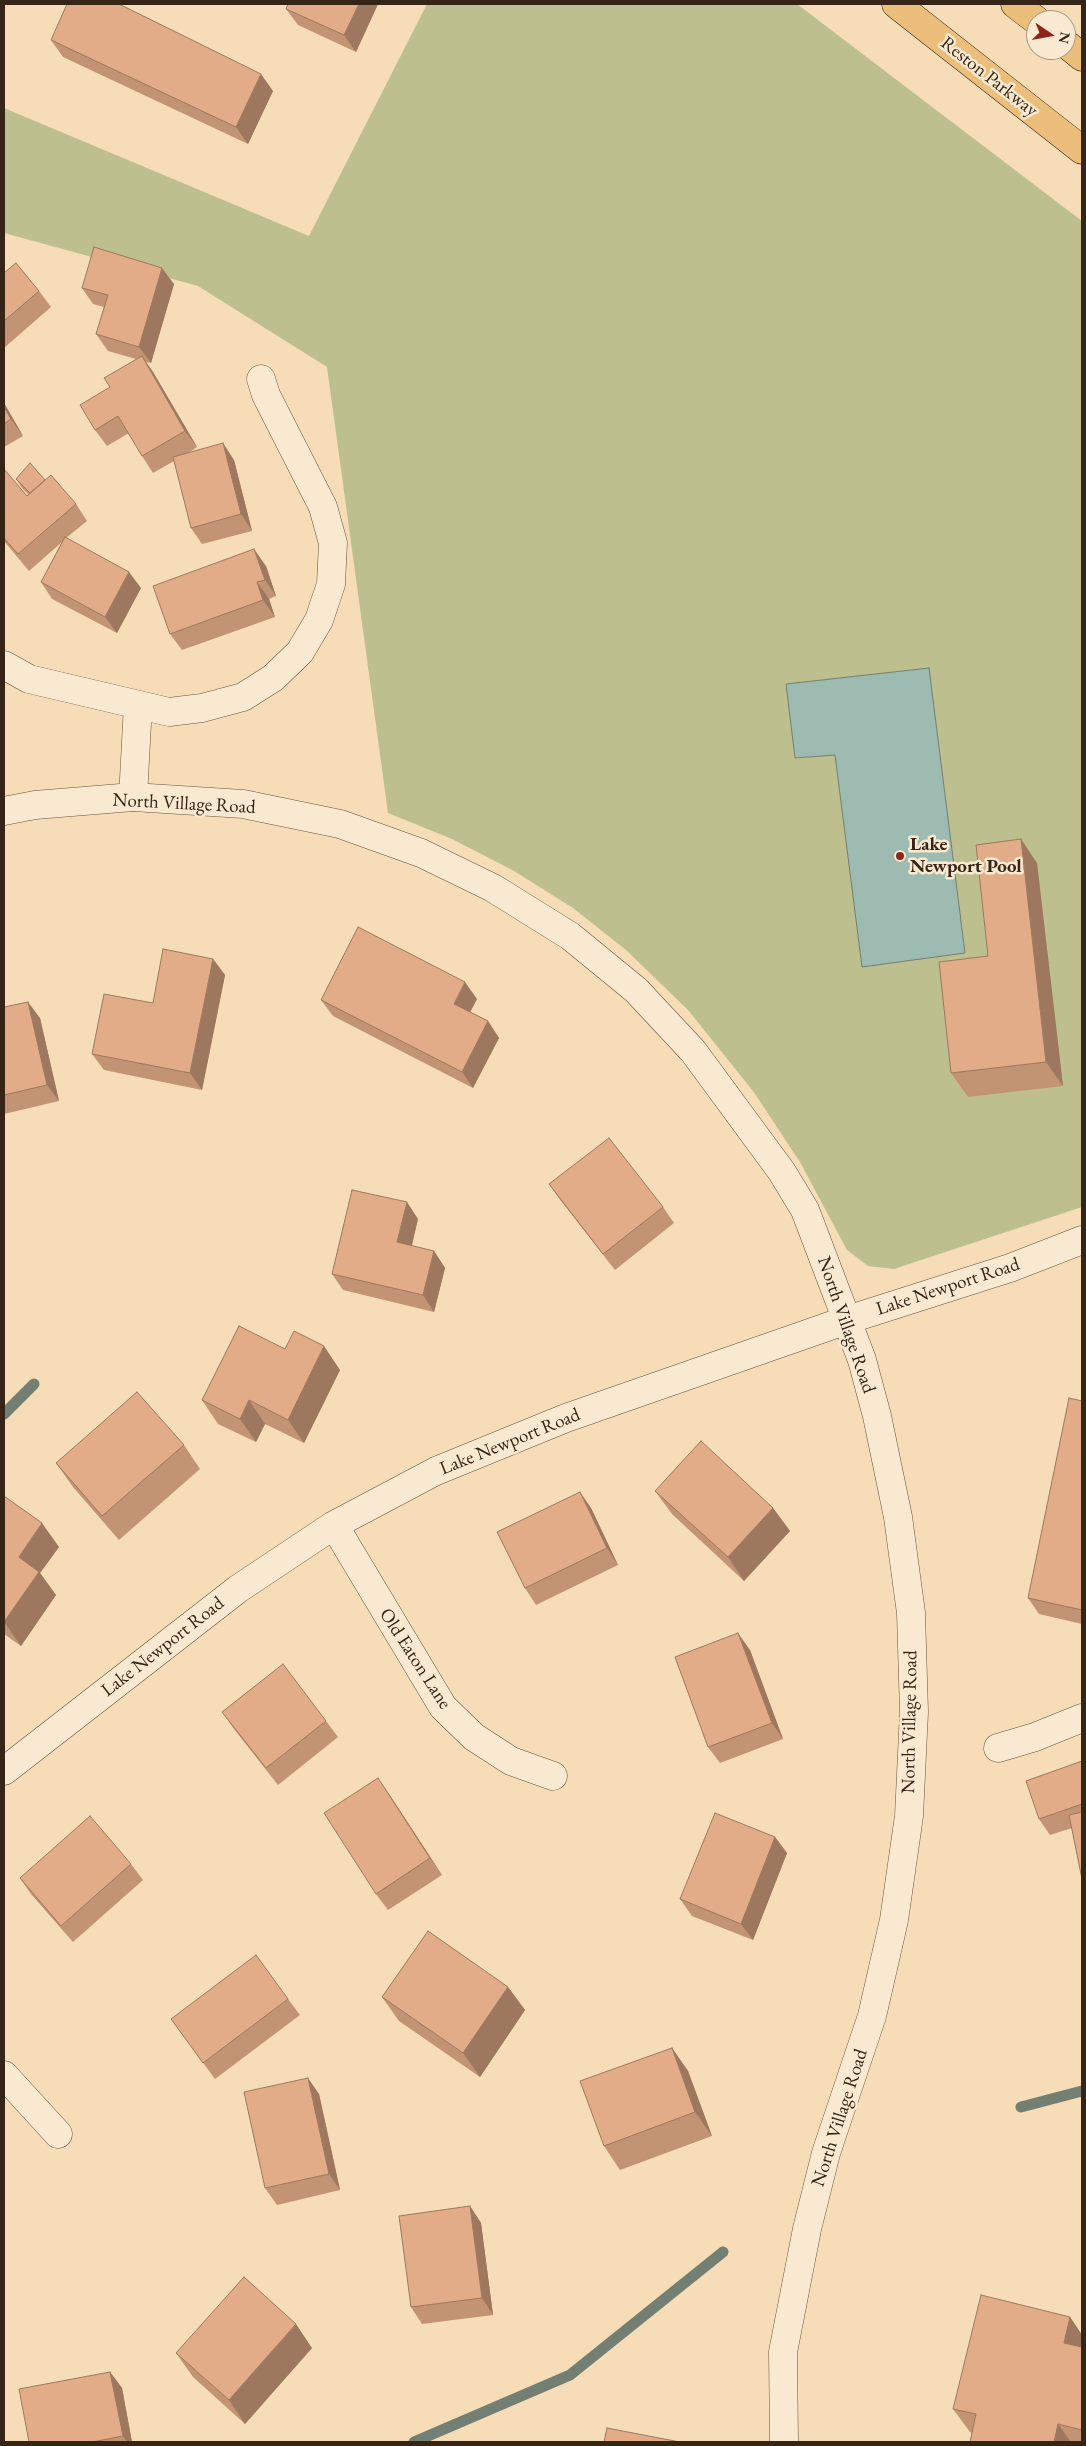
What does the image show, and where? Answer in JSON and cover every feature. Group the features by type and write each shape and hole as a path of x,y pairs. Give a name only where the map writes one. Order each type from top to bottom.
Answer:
{"main road":[{"name":"Reston Parkway","path":"896,4 1082,150"},
{"path":"1015,4 1026,12"}],"street":[{"path":"4,665 28,679 169,712 202,708 242,697 273,678 300,652 319,620 331,584 333,543 323,507 266,395 260,379"},
{"path":"133,797 138,706"},
{"name":"North Village Road","path":"4,811 35,805 133,797 243,804 340,824 421,853 493,888 570,936 636,990 693,1051 782,1172 805,1210 847,1320 867,1379 898,1517 911,1613 914,1712 909,1816 892,1930 872,2016 826,2153 807,2229 783,2352 784,2442"},
{"name":"Lake Newport Road","path":"4,1771 238,1589 334,1525 436,1471 566,1418 847,1320 1010,1268 1082,1240"},
{"name":"Old Eaton Lane","path":"334,1525 443,1707 474,1737 511,1761 553,1776"},
{"path":"998,1748 1035,1737 1082,1718"},
{"path":"4,2075 58,2134"}],"green space":[{"path":"427,4 797,4 1082,221 1082,1207 894,1269 868,1266 847,1250 800,1162 753,1091 688,1010 626,950 573,908 514,871 452,839 388,813 327,367 198,286 4,233 4,108 309,236"}],"water":[{"name":"Lake Newport Pool","path":"929,668 965,953 862,967 835,755 795,758 786,684"}],"building":[{"path":"67,4 119,4 261,74 236,127 51,40"},
{"path":"288,4 359,4 344,35 286,9"},
{"path":"94,247 162,268 139,347 96,334 108,295 82,288"},
{"path":"16,263 39,291 4,321 4,273"},
{"path":"142,356 185,431 142,456 118,416 95,430 80,405 110,387 104,378"},
{"path":"4,407 11,419 4,424"},
{"path":"223,443 241,514 191,528 173,457"},
{"path":"30,463 45,480 30,493 16,479"},
{"path":"4,469 27,496 51,475 76,504 18,554 4,538"},
{"path":"65,537 129,572 105,617 41,582"},
{"path":"254,549 265,580 257,582 263,600 170,634 153,586"},
{"path":"1021,839 1046,1062 951,1073 939,962 988,956 976,845"},
{"path":"358,927 465,982 454,1004 488,1021 462,1072 321,1000"},
{"path":"163,949 213,959 190,1073 92,1054 104,994 153,1003"},
{"path":"28,1002 47,1085 4,1095 4,1007"},
{"path":"609,1138 663,1207 603,1254 549,1184"},
{"path":"352,1190 407,1202 397,1242 434,1251 423,1295 332,1274"},
{"path":"239,1326 285,1349 294,1331 324,1346 288,1420 249,1400 240,1419 202,1400"},
{"path":"137,1392 184,1445 102,1516 56,1463"},
{"path":"1069,1398 1082,1401 1082,1610 1028,1598"},
{"path":"701,1441 773,1508 728,1557 655,1491"},
{"path":"580,1492 607,1548 525,1588 497,1532"},
{"path":"4,1496 42,1523 19,1557 39,1572 4,1622"},
{"path":"738,1633 772,1723 708,1747 675,1657"},
{"path":"283,1664 326,1721 266,1768 222,1712"},
{"path":"1082,1761 1082,1804 1039,1819 1026,1781"},
{"path":"378,1778 430,1858 376,1894 324,1813"},
{"path":"1082,1812 1082,1879 1069,1815"},
{"path":"715,1813 775,1837 741,1924 680,1899"},
{"path":"90,1816 131,1864 61,1926 20,1878"},
{"path":"428,1931 508,1987 463,2053 382,1997"},
{"path":"256,1955 288,1999 203,2063 171,2019"},
{"path":"672,2048 695,2112 604,2146 580,2081"},
{"path":"308,2078 329,2174 265,2188 244,2092"},
{"path":"470,2206 482,2298 411,2307 399,2216"},
{"path":"244,2277 296,2324 229,2400 176,2353"},
{"path":"981,2295 1070,2317 1064,2343 1082,2347 1082,2430 1058,2424 1054,2442 970,2442 976,2414 953,2409"},
{"path":"110,2372 123,2436 92,2442 29,2442 19,2389"},
{"path":"607,2428 680,2442 604,2442"}],"waterway":[{"path":"4,1414 34,1384"},
{"path":"1021,2107 1082,2091"},
{"path":"414,2442 570,2375 723,2252"}],"place":[{"name":"Lake Newport Pool","path":"900,856"}]}
